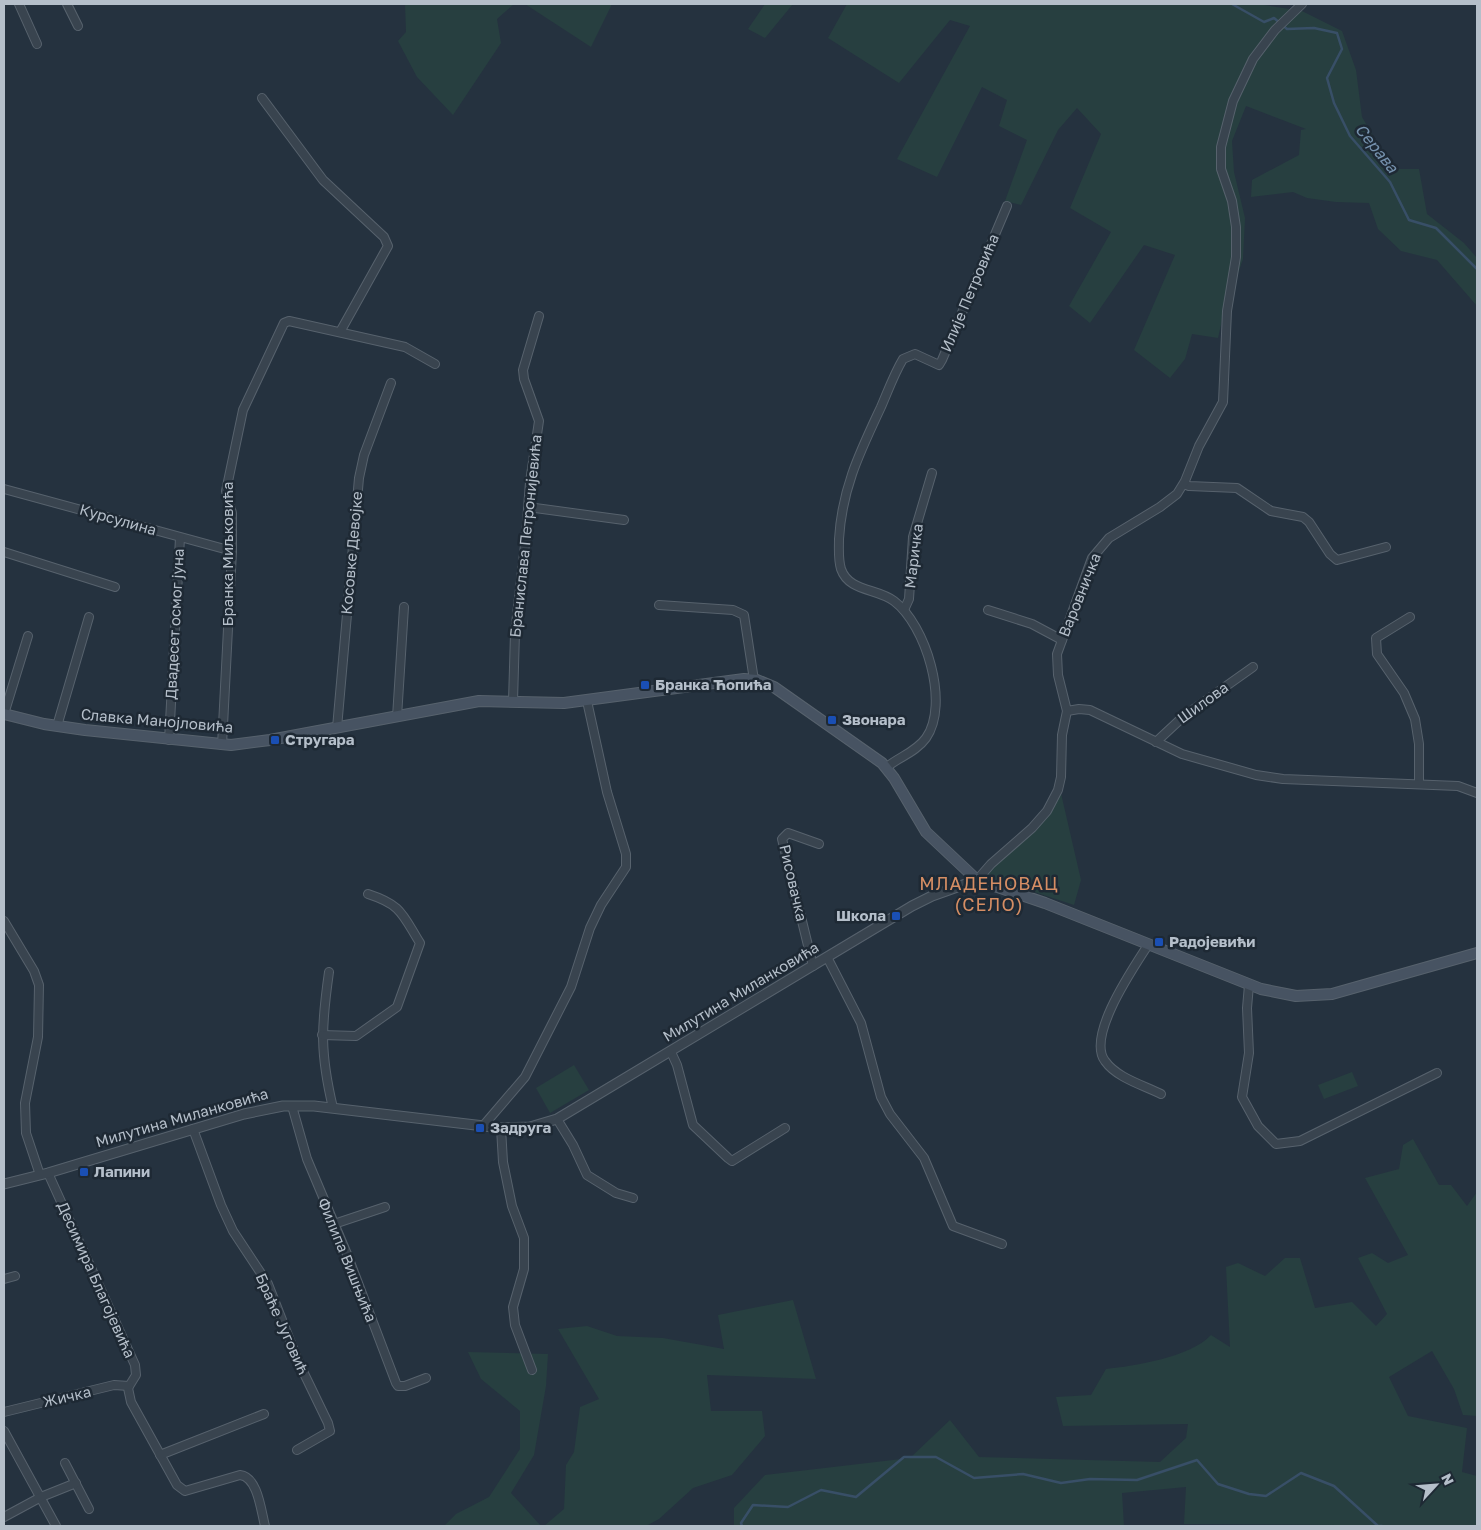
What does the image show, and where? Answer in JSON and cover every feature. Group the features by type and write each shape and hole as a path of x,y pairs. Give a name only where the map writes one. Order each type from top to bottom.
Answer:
{"main road":[{"name":"Славка Манојловића","path":"4,714 58,726 222,745 255,743 480,701 513,700 546,704 587,701 722,680 754,680 778,690 886,767 922,828 977,880"},
{"path":"977,880 1042,902 1249,985 1289,995 1332,994 1477,953"}],"street":[{"path":"19,4 38,44"},
{"path":"67,4 78,26"},
{"name":"Варовничка","path":"977,880 991,864 1032,828 1048,811 1055,798 1061,777 1062,735 1067,711 1057,670 1057,654 1092,558 1098,548 1109,538 1172,499 1184,484 1199,446 1224,400 1226,328 1236,257 1236,227 1235,213 1221,169 1221,147 1227,120 1241,83 1253,60 1284,20 1302,4"},
{"path":"262,98 323,180 384,238 388,246 340,332"},
{"name":"Илије Петровића","path":"886,767 921,744 929,732 935,716 934,692 926,648 916,625 904,610 885,594 852,584 841,570 839,559 840,527 844,495 854,465 903,359 915,354 939,365 942,360 1007,206"},
{"name":"Бранислава Петронијевића","path":"513,700 515,633 539,421 524,379 523,370 539,316"},
{"name":"Бранка Миљковића","path":"222,745 232,551 232,513 226,490 243,410 284,323 289,321 406,348 435,364"},
{"name":"Косовке Девојке","path":"337,728 359,478 364,455 391,383"},
{"name":"Маричка","path":"904,610 908,599 913,537 932,473"},
{"path":"1184,484 1189,486 1233,487 1246,493 1271,511 1303,517 1309,522 1330,554 1337,560 1386,547"},
{"name":"Курсулина","path":"4,489 232,551"},
{"path":"528,507 624,520"},
{"name":"Двадесет осмог јуна","path":"169,740 180,538"},
{"path":"4,552 115,588"},
{"path":"659,605 732,610 744,615 754,680"},
{"path":"397,716 404,607"},
{"path":"988,610 1032,624 1062,640"},
{"path":"58,726 89,617"},
{"path":"1410,617 1376,638 1377,654 1397,681 1412,708 1419,744 1419,784"},
{"path":"4,714 28,636"},
{"name":"Шилова","path":"1156,742 1178,721 1253,667"},
{"path":"483,1126 525,1078 571,987 590,928 601,905 626,867 626,854 606,792 587,701"},
{"path":"1067,711 1090,710 1182,754 1265,776 1283,779 1458,786 1477,793"},
{"name":"Рисовачка","path":"813,966 782,839 784,835 790,834 818,844"},
{"name":"Милутина Миланковића","path":"4,1184 44,1174 258,1110 292,1106 333,1108 501,1128 530,1127 557,1119 924,899 977,880"},
{"path":"322,1034 356,1036 397,1007 420,943 401,910 385,900 368,894"},
{"name":"Десимира Благојевића","path":"4,921 34,972 39,985 38,1037 31,1084 25,1103 26,1133 135,1364 136,1375 128,1393 131,1402 177,1485 182,1490 189,1490 240,1474 248,1477 265,1526"},
{"path":"1148,945 1112,1003 1101,1050 1105,1062 1120,1074 1161,1094"},
{"path":"828,957 861,1023 881,1097 890,1114 924,1158 954,1226 1002,1244"},
{"path":"330,972 322,1034 324,1072 333,1108"},
{"path":"1249,985 1247,1008 1249,1057 1241,1094 1258,1126 1276,1144 1300,1142 1437,1073"},
{"path":"670,1052 677,1065 693,1125 728,1158 732,1160 785,1128"},
{"name":"Филипа Вишњића","path":"292,1106 307,1159 396,1383 398,1386 405,1386 426,1378"},
{"path":"557,1119 573,1145 587,1175 616,1193 633,1198"},
{"path":"501,1128 503,1162 512,1206 524,1238 524,1269 513,1307 515,1326 532,1370"},
{"name":"Браће Југовић","path":"193,1129 225,1214 233,1231 268,1284 298,1361 328,1423 330,1431 297,1450"},
{"path":"334,1224 385,1207"},
{"path":"4,1279 15,1276"},
{"name":"Жичка","path":"4,1412 114,1384 130,1386"},
{"path":"160,1455 264,1414"},
{"path":"4,1431 56,1526"},
{"path":"65,1463 89,1509"},
{"path":"4,1518 41,1497 76,1484"}],"green space":[{"path":"405,4 514,4 497,19 501,43 453,115 417,77 398,41 406,32"},
{"path":"525,4 612,4 591,47"},
{"path":"765,4 793,4 765,38 748,29"},
{"path":"847,4 1258,4 1302,11 1342,31 1356,70 1362,117 1393,169 1419,169 1427,214 1464,243 1477,258 1477,306 1437,260 1401,251 1378,229 1369,203 1336,202 1307,198 1293,192 1251,197 1252,180 1299,155 1301,130 1306,129 1246,106 1232,141 1234,172 1245,218 1243,259 1223,316 1218,338 1192,334 1185,359 1170,378 1134,350 1175,255 1144,245 1090,323 1069,306 1111,232 1070,208 1101,134 1077,108 1058,130 1021,205 1005,201 1027,140 999,126 1007,100 982,87 937,177 897,159 970,26 950,20 899,83 828,38"},
{"path":"1060,789 1081,880 1074,905 985,876 1044,820"},
{"path":"574,1065 589,1090 550,1113 536,1088"},
{"path":"1352,1072 1358,1086 1324,1099 1318,1085"},
{"path":"1413,1139 1439,1185 1451,1185 1467,1206 1477,1192 1477,1416 1463,1415 1454,1389 1432,1351 1389,1377 1408,1416 1467,1428 1462,1472 1477,1476 1477,1526 1184,1524 1186,1487 1122,1493 1124,1526 734,1526 734,1508 765,1475 910,1458 950,1420 979,1457 1160,1462 1186,1438 1188,1424 1063,1426 1056,1397 1091,1395 1106,1369 1146,1363 1176,1355 1202,1343 1211,1335 1230,1347 1226,1267 1238,1263 1265,1276 1285,1258 1300,1258 1315,1308 1352,1302 1376,1326 1387,1314 1358,1258 1372,1253 1388,1263 1408,1255 1365,1178 1399,1169 1403,1145"},
{"path":"793,1300 816,1379 707,1375 711,1411 762,1411 765,1436 732,1475 693,1488 659,1519 646,1526 544,1526 564,1509 566,1465 574,1452 580,1407 599,1399 558,1329 587,1326 617,1336 663,1338 724,1349 718,1315"},
{"path":"468,1352 548,1354 546,1386 534,1455 511,1493 541,1526 444,1526 456,1514 489,1497 520,1449 520,1411 481,1379"}],"waterway":[{"name":"Серава","path":"1232,4 1264,22 1274,18 1287,29 1314,28 1337,33 1342,49 1327,78 1334,103 1350,136 1390,182 1409,220 1436,228 1477,269"},
{"path":"742,1526 741,1523 753,1505 788,1507 821,1490 856,1497 904,1457 936,1457 974,1478 1023,1474 1061,1483 1090,1479 1137,1480 1197,1460 1218,1484 1249,1494 1266,1496 1301,1473 1334,1486 1378,1526 1382,1526"}],"place":[{"name":"Бранка Ћопића","path":"645,685"},
{"name":"Звонара","path":"832,720"},
{"name":"Стругара","path":"275,740"},
{"name":"Школа","path":"896,916"},
{"name":"Радојевићи","path":"1159,942"},
{"name":"Задруга","path":"480,1128"},
{"name":"Лапини","path":"84,1172"}],"district":[{"name":"МЛАДЕНОВАЦ (СЕЛО)","path":"989,894"}]}
